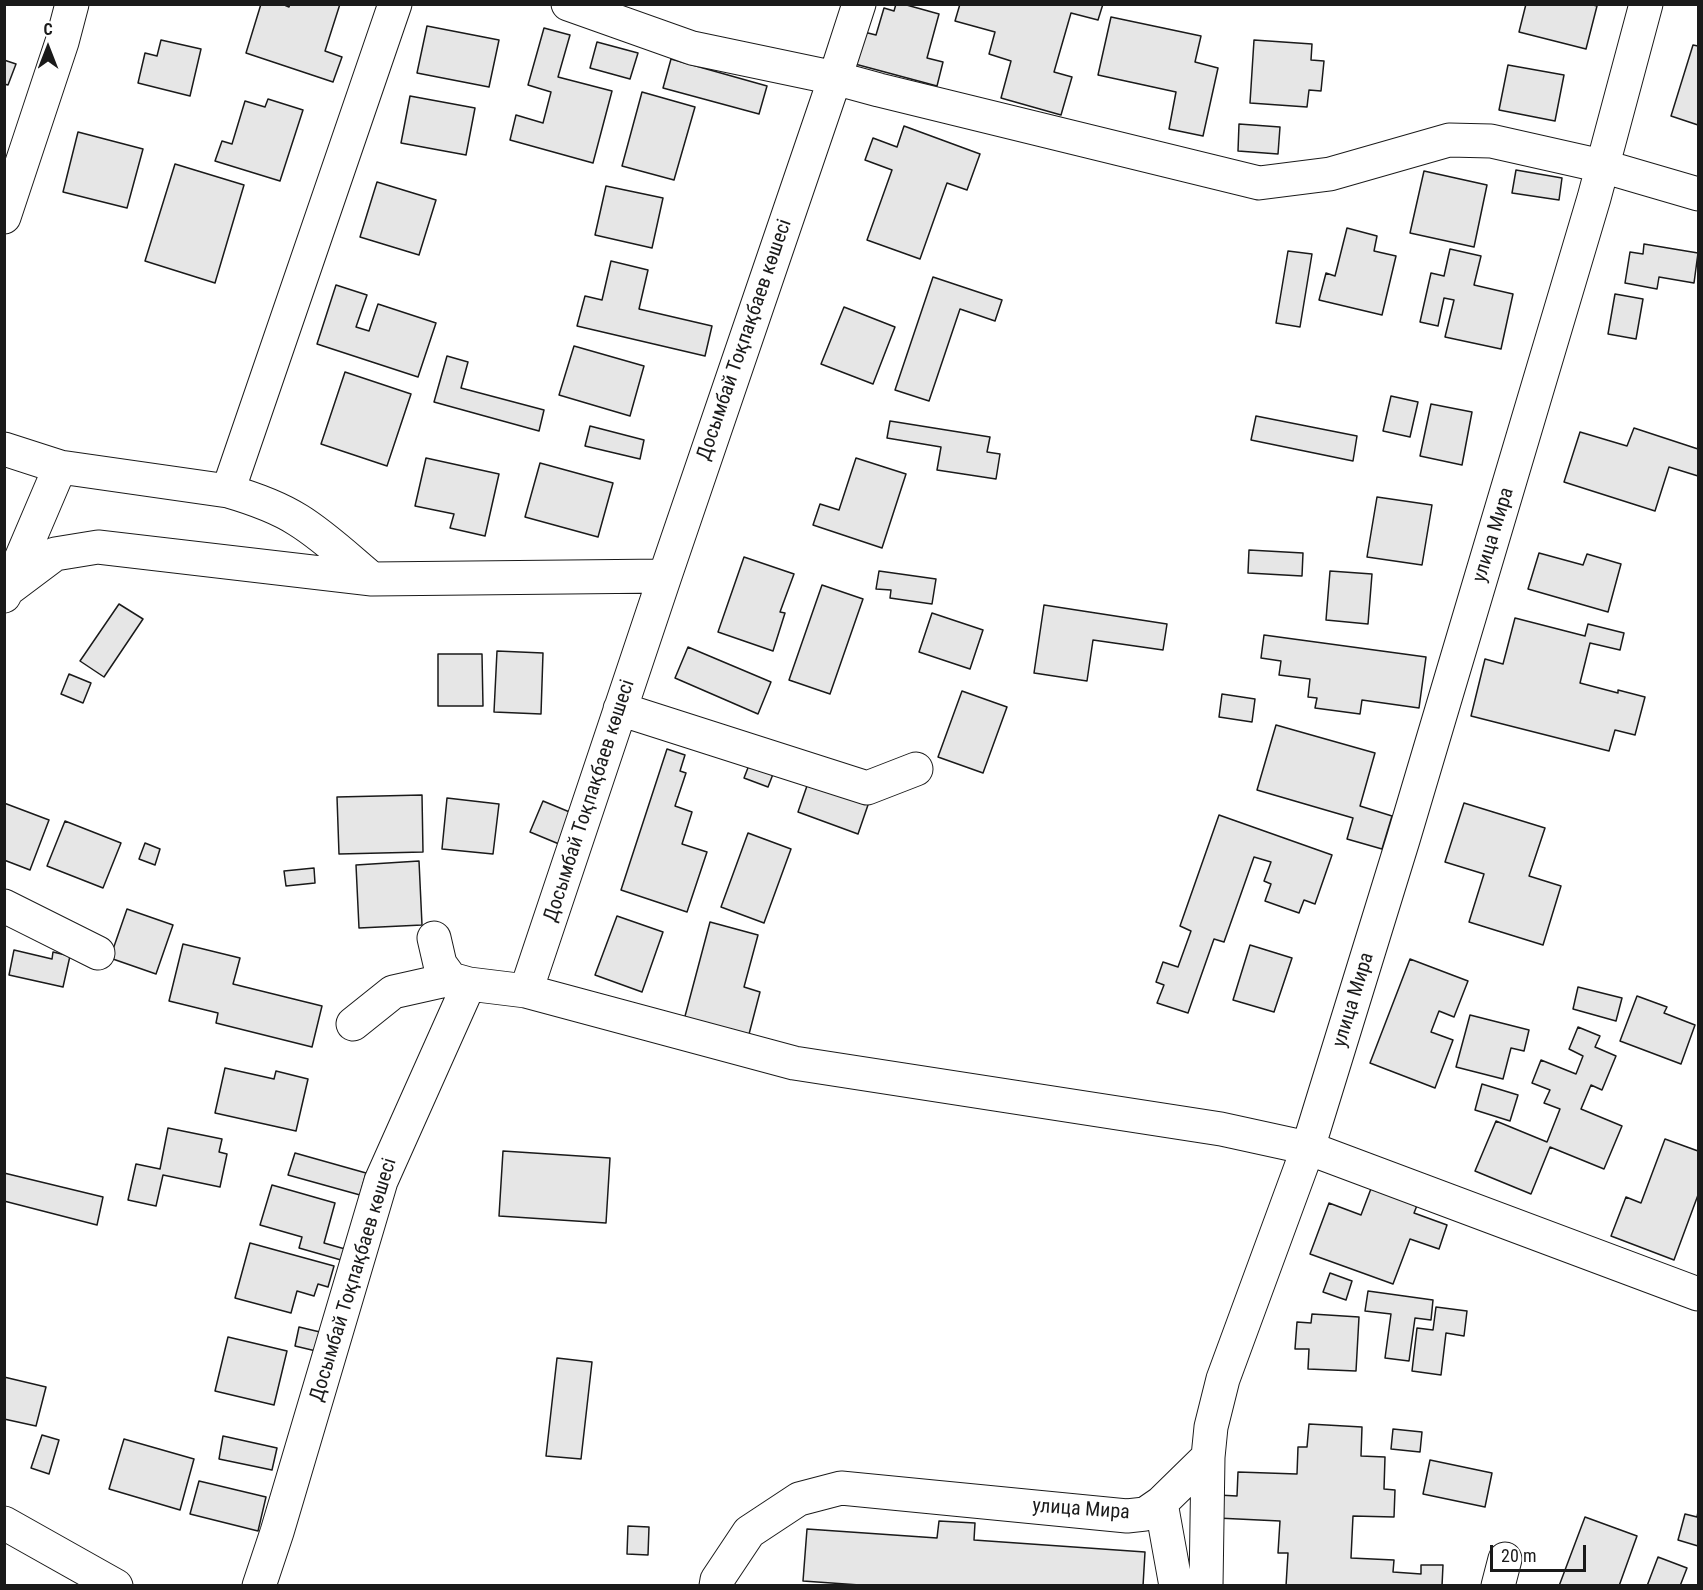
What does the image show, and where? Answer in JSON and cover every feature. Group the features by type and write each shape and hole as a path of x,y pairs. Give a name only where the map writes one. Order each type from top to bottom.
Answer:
{"street":[{"path":"4,217 62,42 72,4"},
{"path":"228,491 395,4"},
{"path":"568,4 692,48 835,78 1259,183 1330,174 1449,140 1491,141 1602,166 1698,194"},
{"name":"Досымбай Тоқпақбаев көшесі","path":"526,991 859,4"},
{"name":"улица Мира","path":"716,1586 717,1580 749,1532 800,1499 842,1488 1127,1516 1145,1514 1161,1503 1208,1457 1211,1427 1223,1379 1308,1148 1410,817 1602,166 1646,4"},
{"path":"4,449 60,467 228,491 264,502 298,520 372,579"},
{"path":"6,593 60,467"},
{"path":"6,593 55,554 98,547 372,579 665,576"},
{"path":"620,709 867,788 916,769"},
{"path":"4,906 98,953"},
{"path":"434,938 440,964 460,981"},
{"path":"353,1024 393,992 460,981 526,991 794,1062 1221,1129 1308,1148 1698,1294"},
{"name":"Досымбай Тоқпақбаев көшесі","path":"259,1586 381,1181 460,981"},
{"path":"1206,1586 1208,1457"},
{"path":"1161,1503 1176,1586"},
{"path":"4,1523 116,1586"}],"building":[{"path":"261,4 282,4 289,7 290,4 340,4 325,51 342,57 333,82 246,53"},
{"path":"896,4 939,14 927,58 943,62 937,86 855,64 864,32 876,35 884,8 894,11"},
{"path":"960,4 1103,4 1098,20 1071,13 1054,72 1072,77 1061,115 1001,98 1011,61 989,54 995,32 955,21"},
{"path":"1526,4 1597,6 1586,49 1519,32"},
{"path":"1111,17 1201,36 1195,62 1218,68 1203,136 1169,129 1176,92 1098,75"},
{"path":"427,26 499,40 489,87 417,73"},
{"path":"544,28 570,35 558,77 612,91 593,163 510,140 516,115 543,123 551,92 528,85"},
{"path":"161,40 201,49 190,96 138,83 145,53 157,56"},
{"path":"1254,40 1312,44 1311,60 1324,61 1321,91 1309,90 1307,107 1250,103"},
{"path":"597,42 638,53 630,79 590,68"},
{"path":"1693,45 1698,46 1698,125 1671,116"},
{"path":"671,59 767,86 759,114 663,88"},
{"path":"4,60 16,64 8,85 4,84"},
{"path":"1508,65 1564,75 1555,121 1499,110"},
{"path":"642,92 695,107 674,180 622,166"},
{"path":"410,96 475,108 466,155 401,143"},
{"path":"268,99 303,110 280,181 215,161 222,141 232,144 245,101 265,107"},
{"path":"1239,124 1280,127 1278,154 1238,151"},
{"path":"904,126 980,154 967,190 947,183 920,259 867,240 892,170 865,160 873,138 897,147"},
{"path":"78,132 143,149 127,208 63,192"},
{"path":"175,164 244,185 215,283 145,261"},
{"path":"1516,170 1562,178 1559,200 1512,193"},
{"path":"1424,171 1487,185 1474,247 1410,233"},
{"path":"377,182 436,200 419,255 360,237"},
{"path":"606,186 663,198 652,248 595,235"},
{"path":"1347,228 1377,236 1374,251 1396,256 1382,315 1319,300 1326,273 1335,276"},
{"path":"1644,244 1698,253 1694,283 1659,277 1657,289 1625,283 1630,252 1643,254"},
{"path":"1450,249 1481,256 1474,285 1513,294 1501,349 1445,337 1454,300 1444,298 1438,326 1420,322 1431,273 1444,276"},
{"path":"1288,251 1312,254 1300,327 1276,323"},
{"path":"611,261 648,270 639,309 712,326 705,356 577,326 585,296 602,300"},
{"path":"933,277 1002,300 995,321 960,309 929,401 895,390"},
{"path":"336,285 367,295 356,327 369,331 378,304 436,323 418,377 317,344"},
{"path":"1615,294 1643,299 1636,339 1608,334"},
{"path":"844,307 895,327 873,384 821,364"},
{"path":"574,346 644,366 630,416 559,395"},
{"path":"447,356 468,362 461,388 544,410 539,431 434,402"},
{"path":"345,372 411,394 387,466 321,444"},
{"path":"1391,396 1418,402 1410,437 1383,431"},
{"path":"1431,404 1472,412 1462,465 1420,456"},
{"path":"1256,416 1357,436 1353,461 1251,440"},
{"path":"890,421 990,437 987,452 1000,454 996,479 937,470 941,447 887,438"},
{"path":"590,426 644,440 640,459 585,446"},
{"path":"1634,428 1698,449 1698,476 1669,467 1655,511 1564,482 1580,432 1627,446"},
{"path":"426,458 499,474 485,536 450,528 454,514 415,506"},
{"path":"856,458 906,474 882,548 813,525 820,504 839,510"},
{"path":"540,463 613,483 598,537 525,517"},
{"path":"1377,497 1432,505 1422,565 1367,557"},
{"path":"1249,550 1303,553 1302,576 1248,573"},
{"path":"1539,553 1583,565 1587,554 1621,564 1608,612 1528,589"},
{"path":"744,557 794,574 780,612 785,613 773,651 718,632"},
{"path":"879,571 936,579 932,604 890,598 891,590 876,589"},
{"path":"1330,571 1372,574 1368,624 1326,620"},
{"path":"822,585 863,599 830,694 789,680"},
{"path":"119,604 143,619 104,677 80,661"},
{"path":"1044,605 1167,624 1163,650 1093,640 1087,681 1034,673"},
{"path":"932,613 983,630 970,669 919,652"},
{"path":"1515,618 1585,636 1588,624 1624,633 1620,650 1590,643 1580,683 1645,697 1635,735 1615,730 1609,751 1471,716 1485,659 1503,664"},
{"path":"1264,635 1426,657 1419,708 1362,700 1360,714 1315,708 1317,698 1308,697 1310,679 1279,675 1281,661 1261,658"},
{"path":"688,647 771,682 758,714 675,678"},
{"path":"497,651 543,653 541,714 494,712"},
{"path":"438,654 482,654 483,706 438,706"},
{"path":"69,674 91,683 83,703 61,694"},
{"path":"962,691 1007,707 983,773 938,757"},
{"path":"1222,694 1255,699 1252,722 1219,717"},
{"path":"1276,725 1375,753 1360,806 1392,816 1382,849 1347,839 1353,818 1257,790"},
{"path":"667,749 685,755 680,771 686,773 675,806 692,812 682,844 707,852 687,912 621,890"},
{"path":"751,760 775,769 768,787 744,778"},
{"path":"809,780 869,802 858,834 798,812"},
{"path":"422,795 423,852 339,854 337,797"},
{"path":"447,798 499,804 493,854 442,849"},
{"path":"543,801 572,813 559,844 530,832"},
{"path":"4,803 49,820 30,870 4,860"},
{"path":"1464,803 1545,828 1529,876 1561,886 1543,945 1469,922 1484,874 1445,862"},
{"path":"1219,815 1332,855 1315,904 1304,900 1299,913 1265,901 1271,884 1264,881 1271,862 1254,857 1224,942 1214,939 1188,1013 1157,1003 1164,985 1156,982 1163,962 1178,967 1191,931 1180,926"},
{"path":"65,821 121,843 103,888 47,866"},
{"path":"748,833 791,849 764,923 721,907"},
{"path":"145,843 160,849 155,865 139,859"},
{"path":"419,861 422,925 359,928 356,865"},
{"path":"314,868 315,883 286,886 284,871"},
{"path":"127,909 173,925 156,974 110,958"},
{"path":"617,916 663,932 642,992 595,975"},
{"path":"710,922 758,935 744,987 760,992 748,1038 684,1020"},
{"path":"183,944 240,958 233,984 322,1006 312,1047 216,1023 218,1013 169,1001"},
{"path":"1250,945 1292,958 1274,1012 1233,1000"},
{"path":"14,950 52,959 53,952 70,956 63,987 9,975"},
{"path":"1410,959 1468,981 1454,1017 1439,1011 1431,1032 1453,1040 1435,1088 1370,1063"},
{"path":"1578,987 1622,998 1616,1021 1573,1009"},
{"path":"1637,996 1667,1007 1664,1013 1695,1025 1681,1064 1620,1041"},
{"path":"1470,1015 1529,1030 1524,1051 1511,1048 1503,1079 1456,1067"},
{"path":"1578,1027 1600,1036 1595,1047 1616,1056 1602,1090 1591,1085 1581,1109 1622,1126 1604,1169 1550,1147 1531,1194 1475,1171 1496,1121 1547,1142 1560,1109 1544,1103 1550,1090 1532,1083 1541,1060 1576,1074 1583,1056 1569,1049"},
{"path":"225,1068 274,1079 276,1071 308,1079 296,1131 215,1113"},
{"path":"1482,1084 1518,1095 1510,1121 1475,1110"},
{"path":"168,1128 222,1139 219,1152 227,1154 220,1187 163,1175 156,1206 128,1200 136,1164 160,1169"},
{"path":"1665,1139 1698,1151 1698,1195 1674,1260 1611,1236 1626,1197 1641,1203"},
{"path":"503,1151 610,1158 606,1223 499,1216"},
{"path":"295,1153 366,1173 360,1195 288,1175"},
{"path":"4,1173 103,1197 97,1225 4,1201"},
{"path":"272,1185 335,1203 324,1243 345,1249 341,1260 299,1248 302,1237 260,1225"},
{"path":"1372,1186 1418,1203 1414,1213 1447,1225 1439,1249 1410,1239 1393,1284 1310,1254 1329,1203 1361,1215"},
{"path":"250,1243 334,1266 328,1287 318,1284 314,1296 297,1291 291,1313 235,1298"},
{"path":"1330,1273 1352,1281 1346,1300 1323,1292"},
{"path":"1368,1291 1433,1300 1431,1320 1415,1318 1409,1361 1385,1358 1391,1314 1365,1311"},
{"path":"1436,1307 1467,1311 1464,1336 1446,1333 1441,1375 1412,1371 1417,1328 1433,1330"},
{"path":"1312,1314 1359,1317 1356,1371 1308,1369 1309,1349 1295,1349 1297,1322 1311,1323"},
{"path":"299,1327 320,1332 316,1351 295,1346"},
{"path":"228,1337 287,1351 274,1405 215,1391"},
{"path":"557,1358 592,1362 581,1459 546,1456"},
{"path":"4,1377 46,1387 36,1426 4,1419"},
{"path":"1309,1424 1362,1427 1361,1456 1385,1457 1384,1489 1395,1490 1394,1517 1353,1516 1351,1558 1394,1560 1393,1572 1421,1574 1421,1565 1443,1565 1442,1586 1286,1586 1288,1553 1278,1553 1280,1521 1217,1518 1218,1495 1237,1496 1238,1472 1297,1474 1298,1447 1307,1447"},
{"path":"1393,1429 1422,1432 1420,1452 1391,1449"},
{"path":"42,1435 59,1440 49,1474 31,1468"},
{"path":"223,1436 277,1448 272,1470 219,1459"},
{"path":"124,1439 194,1459 180,1510 109,1489"},
{"path":"1430,1460 1492,1473 1485,1507 1423,1494"},
{"path":"199,1481 266,1497 258,1531 190,1514"},
{"path":"1698,1512 1698,1546 1678,1540 1685,1514 1697,1517"},
{"path":"1585,1517 1637,1536 1619,1586 1559,1586"},
{"path":"939,1521 975,1523 974,1540 1145,1552 1143,1586 874,1586 803,1581 807,1529 937,1538"},
{"path":"628,1526 649,1527 648,1555 627,1554"},
{"path":"1658,1557 1687,1568 1680,1586 1647,1586"}]}
